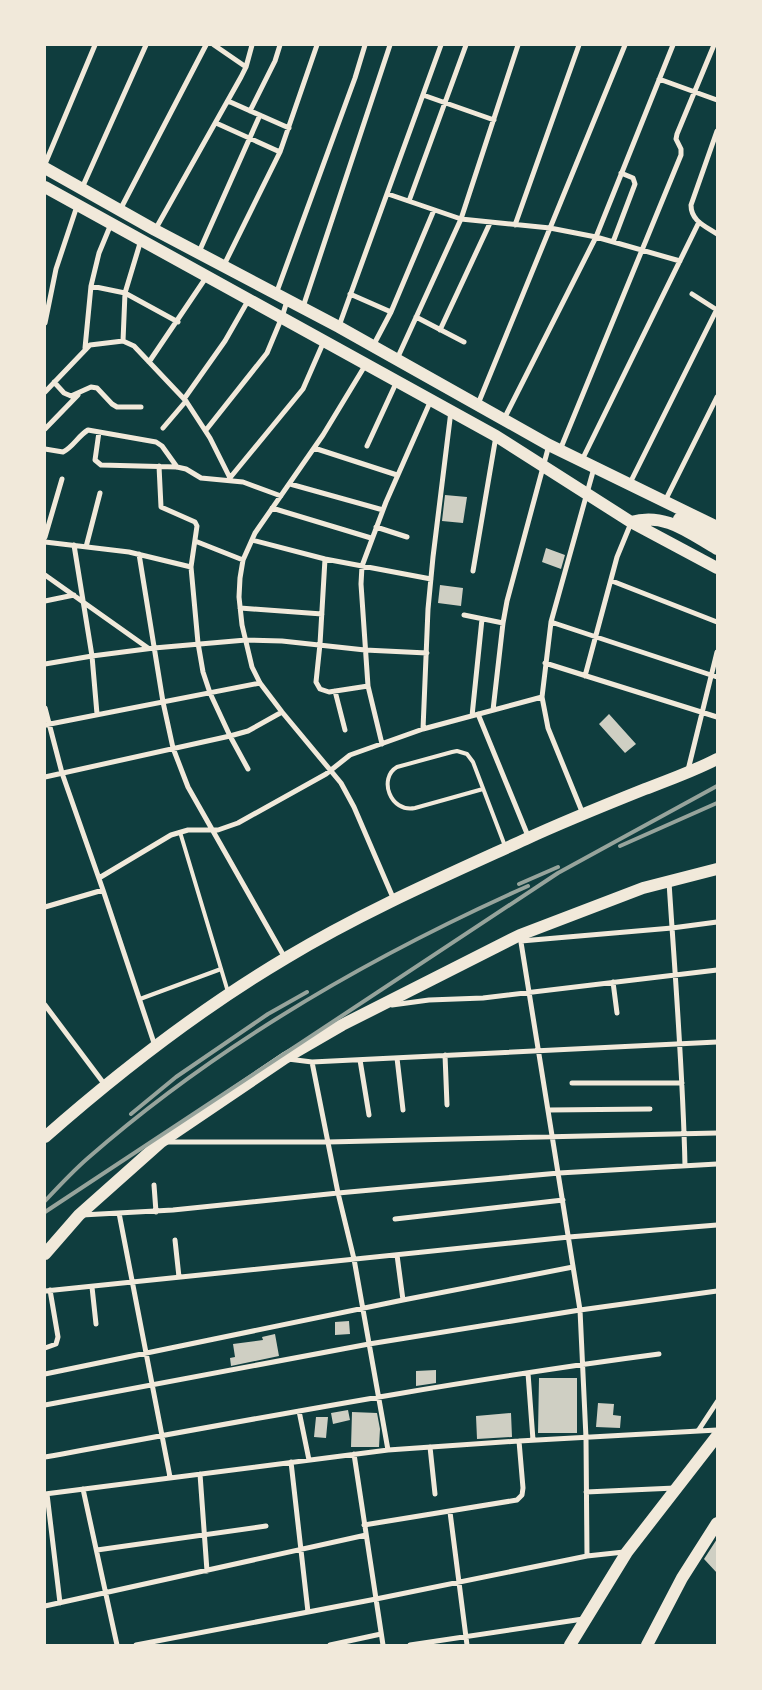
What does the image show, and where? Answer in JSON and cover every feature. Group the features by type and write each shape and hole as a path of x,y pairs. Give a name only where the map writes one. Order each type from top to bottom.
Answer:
{"main road":[{"path":"45,168 155,230 339,326 554,448 664,503 717,527"},
{"path":"45,187 496,436 543,464 631,522 717,568"},
{"path":"628,485 669,513 717,538"},
{"path":"631,522 649,518 660,520 672,524 717,549"},
{"path":"45,1137 105,1085 155,1046 285,958 336,930 506,848 583,814 688,773 717,759"},
{"path":"45,1254 79,1215 161,1142 285,1058 342,1024 520,938 643,888 717,869"},
{"path":"570,1645 627,1552 717,1436"},
{"path":"647,1645 682,1578 717,1524"}],"street":[{"path":"45,164 95,45"},
{"path":"82,189 146,45"},
{"path":"120,210 206,45"},
{"path":"214,45 246,67"},
{"path":"155,230 246,67 252,45"},
{"path":"250,111 276,61 280,45"},
{"path":"224,266 280,152 317,45"},
{"path":"206,430 267,353 282,317 282,296 365,45"},
{"path":"303,308 390,45"},
{"path":"339,326 441,45"},
{"path":"409,201 466,45"},
{"path":"397,359 461,218 518,45"},
{"path":"515,225 579,45"},
{"path":"478,404 625,45"},
{"path":"504,419 596,237 673,45"},
{"path":"493,710 503,623 511,582 543,464 554,448 681,155 681,149 676,139 714,45"},
{"path":"659,79 717,100"},
{"path":"423,95 494,120"},
{"path":"228,101 289,128"},
{"path":"199,252 260,115"},
{"path":"216,123 280,152"},
{"path":"717,130 691,205 693,218 717,234"},
{"path":"613,242 635,184 633,178 621,173"},
{"path":"388,194 461,218 490,223 550,228 596,237 680,261"},
{"path":"45,323 56,269 78,204"},
{"path":"373,346 391,312 434,210"},
{"path":"581,462 699,222"},
{"path":"85,348 91,286 99,253 112,223"},
{"path":"440,330 490,223"},
{"path":"123,341 125,294 141,239"},
{"path":"149,362 178,322 207,276"},
{"path":"91,286 125,294 178,322"},
{"path":"350,294 391,312"},
{"path":"628,485 717,309 692,294"},
{"path":"163,428 185,400 225,341 249,299"},
{"path":"416,317 464,342"},
{"path":"45,392 85,348 90,345 123,341 134,346 185,400 206,430 229,479"},
{"path":"229,479 303,389 325,341"},
{"path":"366,364 343,404 252,540 243,560 240,578 240,608 252,667 260,683 341,783 354,807 395,901"},
{"path":"367,446 397,381"},
{"path":"54,382 64,393 71,396 91,387 97,388 117,406 141,407"},
{"path":"45,429 80,393"},
{"path":"664,503 717,397"},
{"path":"382,744 368,686 361,584 362,566 371,538 397,475 431,400"},
{"path":"423,729 431,578 451,411"},
{"path":"45,449 63,452 69,449 88,430 156,442 162,446 177,466"},
{"path":"99,432 95,460 98,464 177,466 201,478 229,479 255,485 282,496"},
{"path":"473,571 496,436"},
{"path":"314,448 397,475"},
{"path":"159,466 161,507 195,522 198,530 191,567 198,643 203,672 210,694 248,769"},
{"path":"583,814 548,728 542,697 551,622 594,468"},
{"path":"45,537 62,479"},
{"path":"290,484 383,510"},
{"path":"86,547 100,493"},
{"path":"272,508 371,538"},
{"path":"585,676 617,557 631,522"},
{"path":"376,527 407,536"},
{"path":"252,540 325,559 431,578"},
{"path":"45,542 139,554 191,567"},
{"path":"195,542 243,560"},
{"path":"74,545 92,656 97,714"},
{"path":"139,554 151,648 172,748 188,787 211,830 285,958"},
{"path":"325,559 316,682 320,689 329,692 368,686"},
{"path":"45,575 151,648"},
{"path":"612,581 717,622"},
{"path":"45,601 74,595"},
{"path":"240,608 322,614"},
{"path":"464,615 503,623"},
{"path":"482,619 475,715 529,838"},
{"path":"551,622 714,676"},
{"path":"45,664 151,648 246,640 427,653"},
{"path":"688,773 714,676 717,652"},
{"path":"546,663 717,717"},
{"path":"47,725 260,683"},
{"path":"335,691 345,730"},
{"path":"99,878 171,835 180,832 225,829 238,823 331,770 350,755 423,729 542,697"},
{"path":"45,708 47,725 62,773 155,1046"},
{"path":"45,778 248,731 282,712"},
{"path":"669,881 680,1044 685,1166"},
{"path":"45,907 103,890"},
{"path":"587,1556 586,1438 580,1310 520,938 672,928 717,922"},
{"path":"378,1006 429,1000 483,998 717,970"},
{"path":"613,982 617,1013"},
{"path":"45,1005 105,1085"},
{"path":"285,1058 293,1061 312,1062 717,1042"},
{"path":"445,1055 447,1105"},
{"path":"397,1058 403,1110"},
{"path":"360,1060 369,1115"},
{"path":"312,1062 338,1193 354,1259 388,1450"},
{"path":"572,1083 682,1083"},
{"path":"549,1110 650,1109"},
{"path":"161,1142 328,1142 717,1133"},
{"path":"79,1215 156,1212 559,1173 717,1164"},
{"path":"154,1185 156,1212"},
{"path":"395,1219 563,1200"},
{"path":"119,1213 134,1282 170,1477"},
{"path":"45,1348 56,1344 58,1337 48,1290 569,1237 717,1225"},
{"path":"175,1240 179,1277"},
{"path":"397,1255 403,1300"},
{"path":"45,1374 363,1308 573,1267"},
{"path":"92,1287 96,1324"},
{"path":"45,1405 369,1344 580,1310 717,1291"},
{"path":"45,1457 379,1396 659,1354"},
{"path":"528,1373 533,1440"},
{"path":"698,1431 717,1402"},
{"path":"299,1411 309,1460"},
{"path":"60,1603 48,1528 46,1494 388,1450 520,1440 717,1430"},
{"path":"364,1525 517,1500 522,1495 523,1488 520,1440"},
{"path":"430,1446 435,1494"},
{"path":"354,1454 383,1645"},
{"path":"291,1462 308,1612"},
{"path":"200,1474 207,1571"},
{"path":"586,1492 676,1488"},
{"path":"83,1489 117,1645"},
{"path":"450,1512 467,1645"},
{"path":"97,1550 266,1526"},
{"path":"45,1606 366,1535"},
{"path":"136,1645 587,1556 627,1552"},
{"path":"410,1645 587,1618"},
{"path":"330,1645 381,1634"}],"lane":[{"path":"483,789 415,808 404,809 395,803 387,781 390,773 397,767 457,751 462,752 470,757 483,789 506,848"},
{"path":"180,832 229,995"},
{"path":"140,999 221,969"}],"building":[{"path":"445,495 467,497 463,523 442,521"},
{"path":"546,548 565,555 561,569 542,562"},
{"path":"440,585 463,588 461,606 438,603"},
{"path":"609,714 636,744 625,753 599,724"},
{"path":"349,1321 350,1334 335,1335 335,1322"},
{"path":"275,1334 279,1356 231,1366 230,1358 235,1357 233,1344 263,1340 262,1337"},
{"path":"436,1370 436,1383 416,1386 416,1371"},
{"path":"539,1378 577,1378 577,1433 538,1433"},
{"path":"598,1403 614,1404 613,1415 621,1416 620,1428 596,1427"},
{"path":"348,1410 350,1420 333,1424 331,1413"},
{"path":"352,1412 377,1413 380,1429 379,1447 351,1447"},
{"path":"511,1413 512,1437 477,1439 476,1416"},
{"path":"316,1417 328,1417 326,1438 314,1437"},
{"path":"717,1539 717,1573 704,1559"}],"railway":[{"path":"45,1212 558,873 717,786"},
{"path":"620,846 717,803"},
{"path":"519,884 558,867"},
{"path":"45,1201 82,1163 138,1116 243,1040 354,973 411,942 528,886"},
{"path":"131,1114 176,1077 268,1014 307,992"}]}
